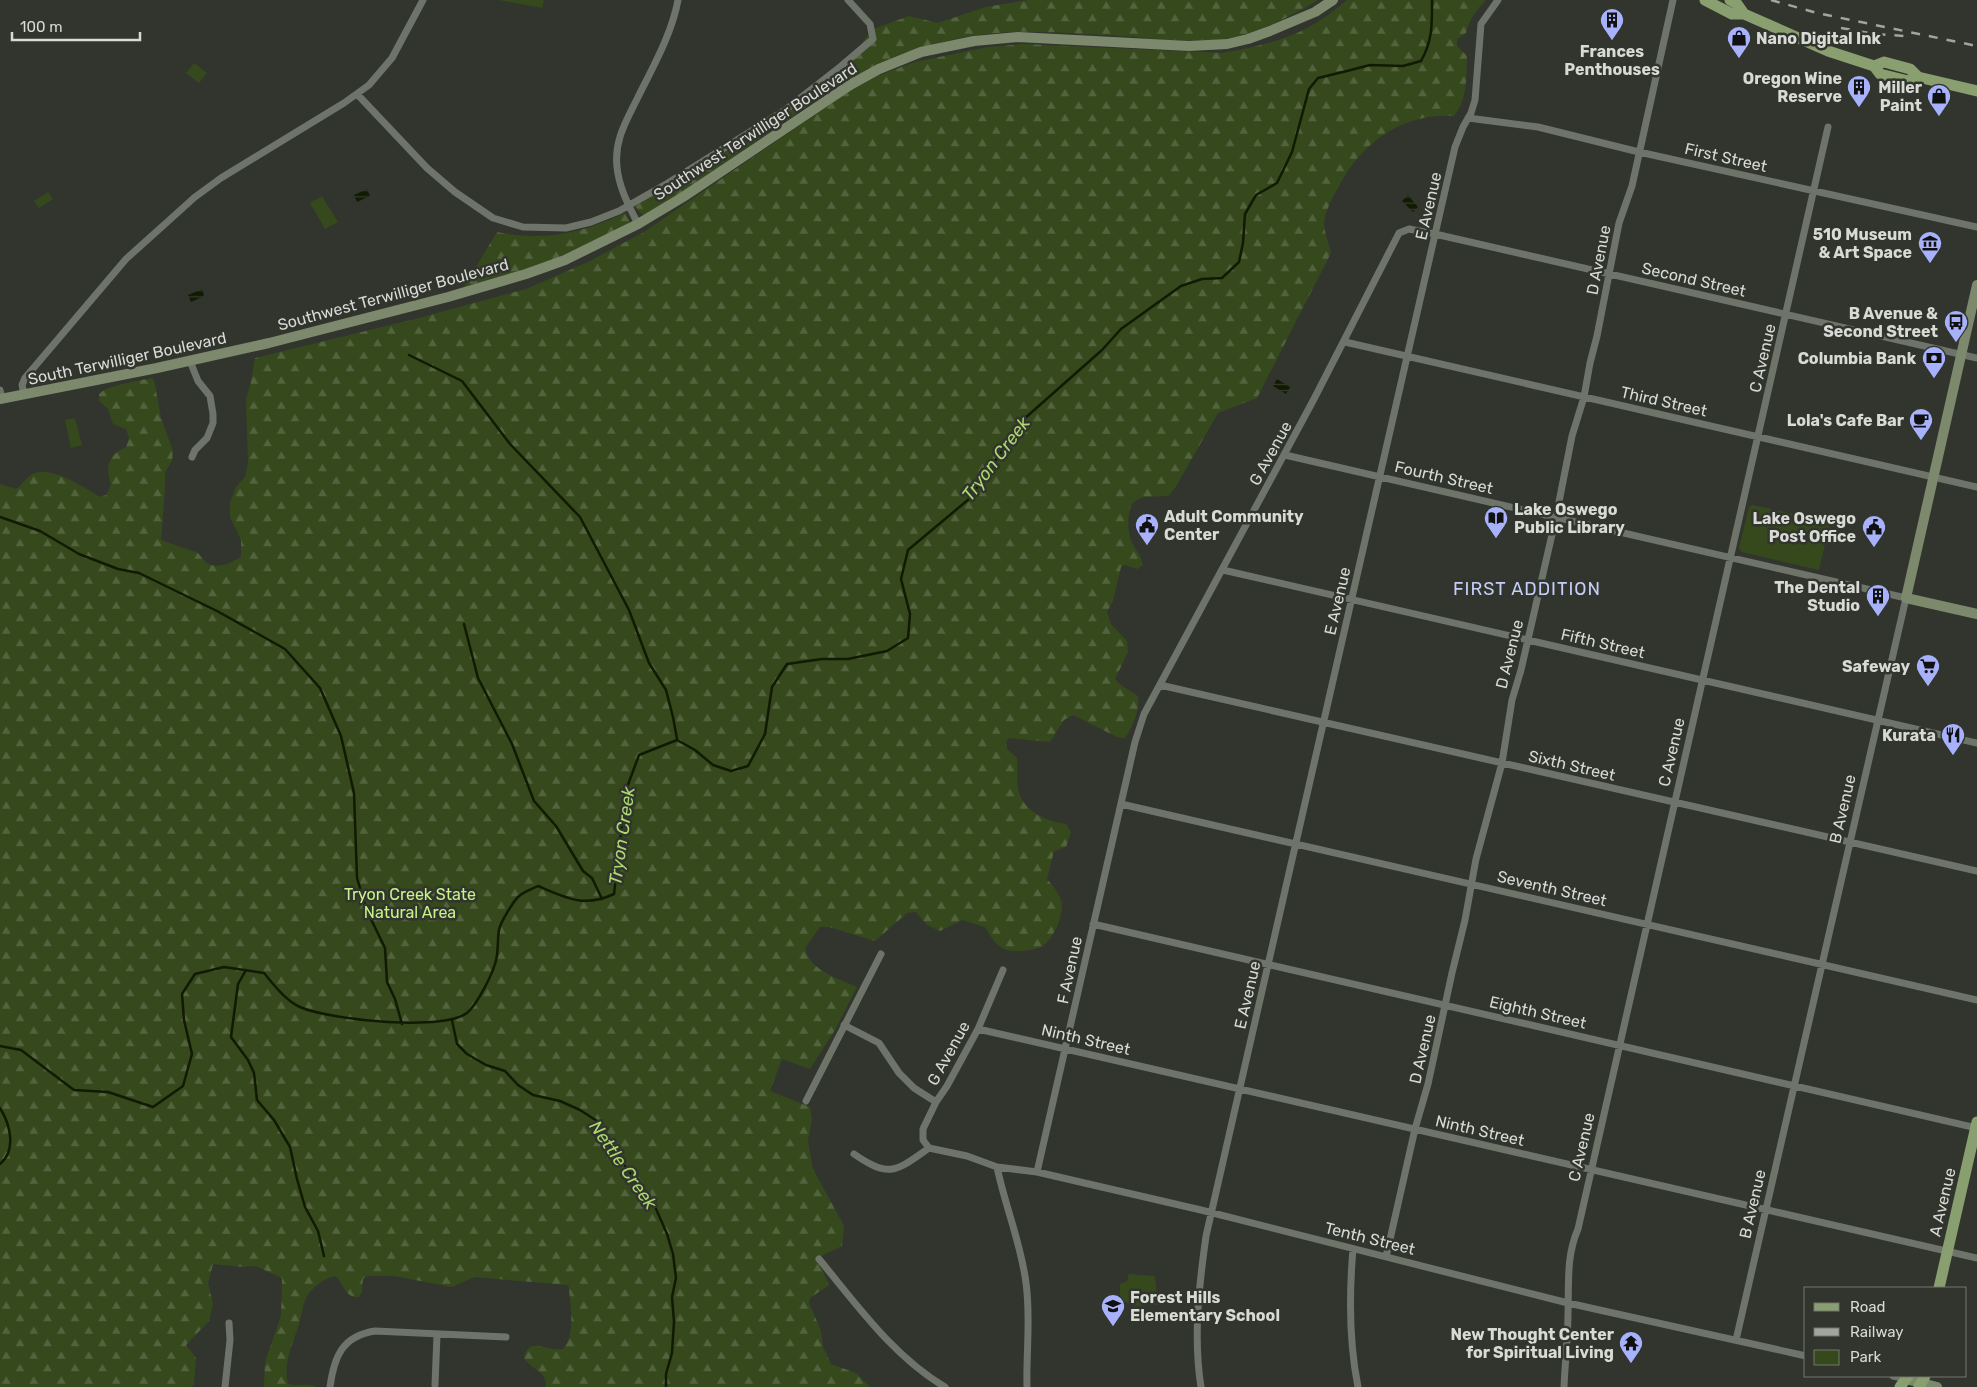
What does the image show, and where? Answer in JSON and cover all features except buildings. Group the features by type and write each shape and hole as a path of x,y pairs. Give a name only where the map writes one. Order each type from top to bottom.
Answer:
{"main road":[{"name":"Southwest Terwilliger Boulevard","path":"260,345 526,274 585,252 683,198 850,85 879,69 921,52 974,41 1018,36 1189,46 1227,44 1270,32 1315,12 1333,0"},
{"path":"1705,0 1732,14 1744,14 1806,42 1874,66 1880,74 1908,81 1918,77 1977,91"},
{"path":"1730,0 1737,4 1744,14"},
{"name":"B Avenue","path":"1906,598 1977,285"},
{"name":"South Terwilliger Boulevard","path":"1,396 24,394 260,345"},
{"name":"Fourth Street","path":"1906,598 1977,614"},
{"name":"A Avenue","path":"1939,1287 1977,1126"},
{"path":"1905,1381 1922,1382 1937,1387"}],"street":[{"path":"24,394 22,385 25,378 126,259 205,190 357,94 378,76 392,58 423,0"},
{"path":"638,224 622,188 617,168 616,152 619,137 669,33 678,0"},
{"path":"357,94 427,168 455,192 492,218 523,227 566,228 591,222 629,206 668,183 785,110 871,42 873,35 870,24 848,0"},
{"name":"E Avenue","path":"1200,1387 1197,1314 1206,1236 1455,147 1475,100 1481,24 1498,0"},
{"name":"D Avenue","path":"1386,1257 1415,1129 1428,1084 1490,803 1502,763 1512,700 1521,670 1556,517 1572,436 1584,397 1619,223 1632,186 1673,0"},
{"name":"First Street","path":"1468,118 1538,127 1639,152 1977,227"},
{"name":"C Avenue","path":"1564,1387 1568,1280 1571,1251 1578,1229 1590,1169 1828,127"},
{"name":"Second Street","path":"1405,230 1435,234 1977,358"},
{"name":"G Avenue","path":"1120,804 1140,723 1345,342 1398,234 1405,230"},
{"name":"Third Street","path":"1345,342 1977,487"},
{"path":"190,361 198,381 210,396 213,414 213,423 207,438 195,450 192,457"},
{"name":"Fourth Street","path":"1285,455 1906,598"},
{"name":"Fifth Street","path":"1223,570 1977,743"},
{"name":"B Avenue","path":"1736,1340 1906,598"},
{"name":"Sixth Street","path":"1160,685 1977,871"},
{"name":"Seventh Street","path":"1120,804 1977,1000"},
{"name":"F Avenue","path":"1037,1172 1120,804"},
{"name":"Eighth Street","path":"1093,924 1977,1126"},
{"path":"806,1101 881,954"},
{"name":"G Avenue","path":"929,1148 923,1140 922,1134 936,1102 978,1029 1003,970"},
{"path":"844,1025 879,1044 898,1073 919,1091 936,1102"},
{"name":"Ninth Street","path":"978,1029 1977,1258"},
{"path":"854,1154 873,1167 894,1169 901,1167 929,1148"},
{"name":"Tenth Street","path":"929,1148 967,1156 997,1167 1037,1172 1212,1214 1568,1303 1804,1356"},
{"path":"997,1167 1020,1251 1026,1282 1029,1312 1027,1387"},
{"path":"1353,1249 1351,1274 1352,1346 1358,1387"},
{"path":"820,1259 887,1340 911,1362 945,1387"},
{"path":"225,1387 230,1340 229,1323"},
{"path":"330,1387 333,1366 343,1347 352,1338 360,1334 375,1331 506,1338"},
{"path":"435,1385 437,1334"}],"green space":[{"path":"499,0 544,0 542,8"},
{"path":"1029,0 1318,0 1293,14 1250,33 1222,39 1179,40 1030,32 990,33 966,37 943,42 897,57 832,89 871,30 909,16 938,23 986,7"},
{"name":"Tryon Creek State Natural Area","path":"1347,0 1486,0 1473,15 1466,33 1457,39 1457,46 1467,56 1462,102 1454,116 1435,116 1400,126 1385,134 1358,157 1347,172 1326,214 1324,227 1331,253 1257,398 1218,413 1175,488 1168,496 1143,497 1132,503 1128,518 1128,528 1132,543 1140,555 1143,565 1137,569 1125,565 1121,567 1113,601 1107,612 1111,624 1127,641 1128,652 1115,679 1138,696 1135,718 1125,738 1117,737 1073,715 1064,720 1050,742 1009,738 1006,742 1007,749 1017,758 1018,785 1022,800 1038,815 1066,824 1071,832 1066,847 1054,851 1047,879 1062,902 1056,929 1049,940 1041,947 1033,950 1010,951 997,944 985,927 962,920 940,931 927,925 916,912 907,913 875,941 829,927 820,927 805,948 812,963 818,968 833,977 857,987 835,1030 810,1069 782,1059 770,1091 810,1107 812,1120 808,1141 813,1169 844,1226 842,1246 817,1258 829,1285 810,1298 809,1303 821,1331 823,1347 831,1364 856,1373 870,1387 546,1387 542,1374 524,1358 526,1351 530,1347 539,1346 563,1349 567,1343 571,1328 568,1285 474,1277 452,1287 394,1276 367,1276 363,1279 362,1292 359,1297 354,1297 348,1293 336,1276 319,1284 306,1298 288,1360 288,1384 316,1387 264,1387 265,1362 281,1316 282,1278 256,1266 243,1267 213,1264 208,1283 213,1304 209,1321 186,1345 196,1358 194,1385 191,1387 0,1387 0,484 16,489 31,475 38,472 46,472 66,478 100,497 106,495 111,485 108,472 110,462 115,454 126,447 129,438 126,429 113,424 108,409 99,401 99,394 116,386 151,378 154,380 161,418 173,451 172,461 165,472 161,540 198,553 206,563 215,566 228,564 241,557 241,540 230,517 230,502 236,487 245,477 248,463 246,399 255,358 415,319 526,289 588,262 644,232 851,90 880,75 915,62 988,47 1023,44 1222,53 1285,38 1323,19"},
{"path":"194,63 207,73 199,83 186,73"},
{"path":"818,89 822,96 647,216 640,213 635,206 789,111"},
{"path":"48,192 53,199 39,208 34,201"},
{"path":"322,196 338,222 325,229 310,203"},
{"path":"625,213 629,224 588,246 511,275 464,287 497,232 531,236 563,234 594,226"},
{"path":"75,418 82,445 71,448 65,420"},
{"path":"1753,505 1830,522 1819,570 1742,552 1739,548 1749,507"},
{"path":"1129,1274 1155,1276 1158,1305 1133,1306 1120,1299 1120,1284 1127,1281"}],"shaded area":[{"path":"367,189 370,196 357,202 354,195"},
{"path":"1408,195 1418,207 1413,212 1402,201"},
{"path":"202,289 204,296 191,302 188,295"},
{"path":"1277,379 1290,387 1286,394 1273,386"}],"waterway":[{"name":"Tryon Creek","path":"0,1046 21,1050 74,1090 108,1092 153,1107 183,1086 192,1054 184,1020 182,994 195,974 224,967 264,973 285,996 300,1007 314,1012 360,1020 415,1023 439,1021 458,1017 470,1010 488,982 493,969 500,927 513,903 520,895 538,886 575,900 584,901 614,894 626,790 639,755 677,740 695,750 713,765 731,771 748,766 765,734 772,687 787,664 822,659 848,659 887,651 908,638 910,614 901,579 908,550 969,499 1024,419 1102,350 1121,329 1181,286 1202,279 1222,278 1239,262 1243,243 1245,214 1256,195 1277,183 1292,152 1309,89 1318,78 1370,65 1403,66 1421,61 1430,39 1432,0"},
{"path":"409,355 462,381 510,444 580,517 629,610 649,663 666,690 677,739"},
{"path":"0,517 40,531 79,554 118,569 139,573 217,611 285,649 320,688 341,736 354,793 357,878 367,911 385,948 387,982 395,999 402,1024"},
{"path":"464,624 478,678 512,744 534,801 556,826 583,871 592,878 602,899"},
{"path":"246,970 238,984 231,1037 248,1060 254,1073 257,1100 274,1120 290,1147 305,1207 318,1231 324,1256"},
{"name":"Nettle Creek","path":"452,1020 457,1044 467,1054 486,1065 505,1071 518,1085 533,1095 560,1101 580,1110 597,1121 608,1144 653,1202 667,1234 673,1254 676,1278 672,1297 674,1322 672,1353 666,1374 666,1387"},
{"name":"Tryon Creek","path":"0,1108 7,1122 10,1137 9,1152 0,1164"}],"railway":[{"path":"1771,0 1817,13 1977,46"},
{"path":"1841,28 1875,34 1904,36"}],"place":[{"name":"Frances Penthouses","path":"1612,41"},
{"name":"Nano Digital Ink","path":"1739,59"},
{"name":"Oregon Wine Reserve","path":"1859,108"},
{"name":"Miller Paint","path":"1939,117"},
{"name":"510 Museum & Art Space","path":"1930,264"},
{"name":"B Avenue & Second Street","path":"1956,343"},
{"name":"Columbia Bank","path":"1934,379"},
{"name":"Lola's Cafe Bar","path":"1921,441"},
{"name":"Lake Oswego Public Library","path":"1496,539"},
{"name":"Adult Community Center","path":"1147,546"},
{"name":"Lake Oswego Post Office","path":"1874,548"},
{"name":"The Dental Studio","path":"1878,617"},
{"name":"Safeway","path":"1928,687"},
{"name":"Kurata","path":"1953,756"},
{"name":"Forest Hills Elementary School","path":"1113,1327"},
{"name":"New Thought Center for Spiritual Living","path":"1631,1364"}],"district":[{"name":"FIRST ADDITION","path":"1527,589"}]}
